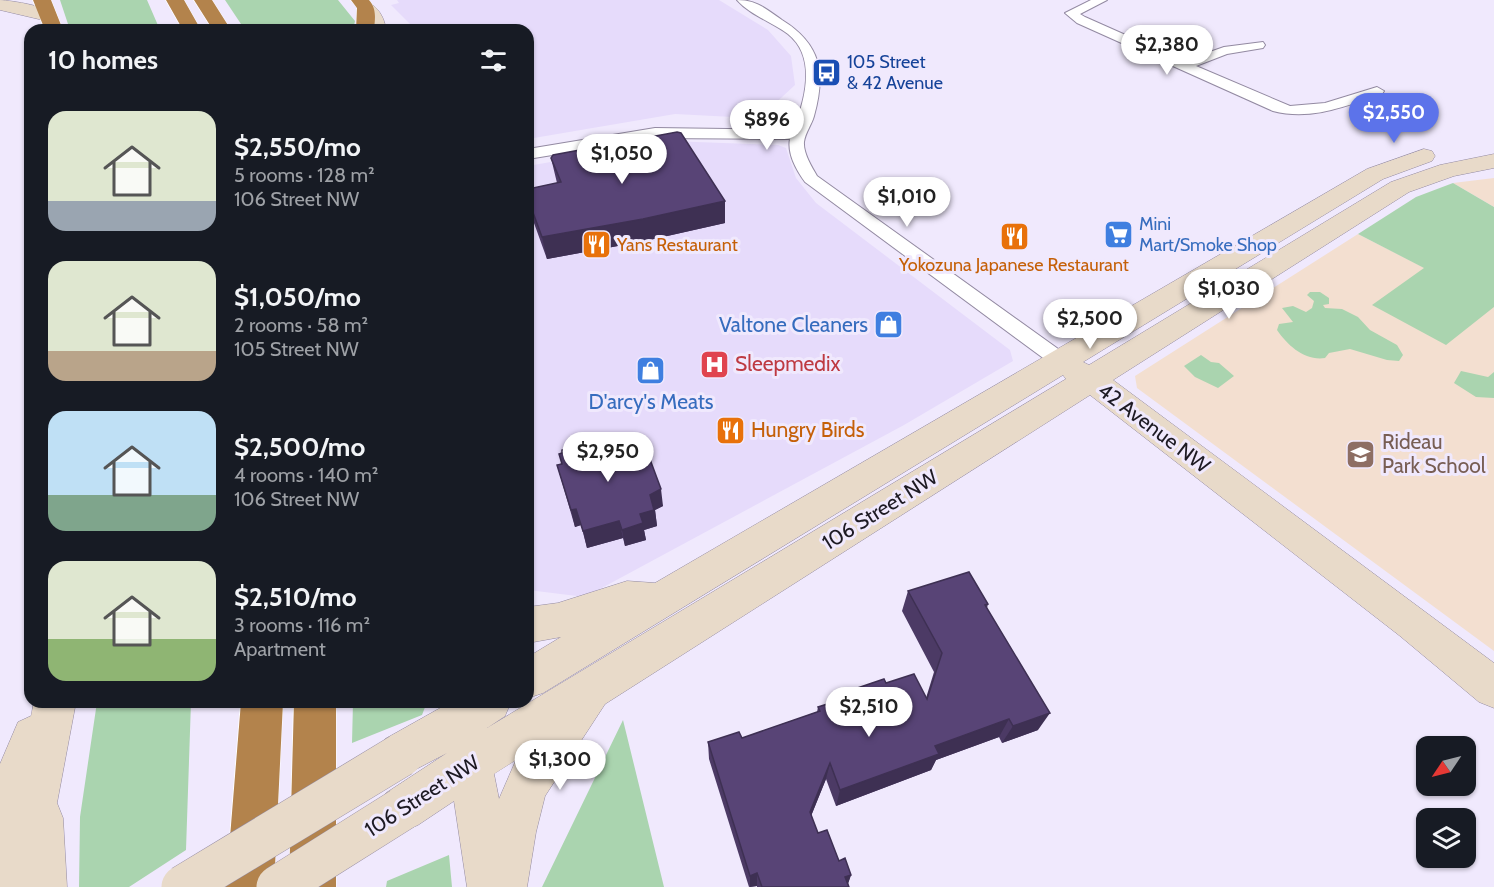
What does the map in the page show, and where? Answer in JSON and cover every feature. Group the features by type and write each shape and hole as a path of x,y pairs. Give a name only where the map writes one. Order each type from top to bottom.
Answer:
{"highway":[{"path":"175,0 189,24"},
{"path":"203,0 218,24"},
{"path":"363,4 365,24"},
{"path":"250,887 262,708"},
{"path":"313,887 315,708"}],"street":[{"path":"534,153 642,134 797,135 804,125 814,75 806,46 784,26 743,0"},
{"path":"1101,0 1071,13 1081,20 1286,111 1308,111 1377,91"},
{"path":"363,4 376,24"},
{"path":"0,5 22,9 50,21"},
{"path":"1184,66 1224,51 1258,45"},
{"path":"738,133 786,120 809,102"},
{"name":"42 Avenue NW","path":"797,135 796,146 803,168 818,186 1090,380 1414,624 1494,688"},
{"name":"106 Street NW","path":"534,675 1375,174 1436,153 1494,145"},
{"name":"106 Street NW","path":"278,887 470,764 1400,187 1448,170 1494,161"},
{"path":"534,624 558,621 627,598 664,597"},
{"path":"503,887 513,830 520,802 530,778 594,688"},
{"path":"0,819 45,708"},
{"path":"12,887 39,783 54,708"},
{"name":"106 Street NW","path":"183,887 401,755 472,708"},
{"path":"473,708 470,764 491,887"},
{"path":"39,783 43,887"}],"shaded area":[{"path":"397,0 719,0 768,30 791,56 795,85 769,109 733,117 675,114 534,138 534,24 410,24 391,5 399,3"},
{"path":"669,141 778,145 786,148 796,178 816,203 1010,350 1013,361 904,425 585,597 534,591 534,165"},
{"path":"1494,178 1494,207 1453,183"},
{"name":"Rideau Park School","path":"1358,234 1494,303 1494,651 1137,388 1135,376"}],"green space":[{"path":"60,0 147,0 157,24 68,24"},
{"path":"225,0 338,0 355,21 354,24 241,24"},
{"path":"1453,183 1494,207 1494,307 1446,345 1372,305 1424,268 1358,234 1416,197"},
{"path":"1310,292 1320,292 1329,298 1329,304 1323,305 1325,308 1342,309 1358,317 1370,330 1397,345 1403,355 1399,361 1387,360 1350,349 1329,353 1325,358 1318,358 1304,355 1292,347 1277,330 1279,324 1293,322 1282,308 1293,306 1306,312 1312,308 1314,301 1307,295"},
{"path":"1201,355 1211,362 1219,363 1234,376 1218,388 1195,377 1184,366"},
{"path":"1461,371 1488,377 1494,372 1494,398 1476,397 1454,383"},
{"path":"96,708 191,708 186,850 129,887 79,887 80,817"},
{"path":"353,708 425,708 422,715 352,743"},
{"path":"623,720 664,887 542,887"},
{"path":"449,855 452,887 386,887 387,881"}],"building":[{"path":"681,133 725,201 643,219 542,237 534,215 534,188 561,182 551,158 553,155"},
{"path":"611,436 614,444 629,440 632,449 645,446 661,489 650,495 654,510 640,514 643,523 622,530 619,521 583,531 576,509 571,510 557,465 562,464 559,454 562,450"},
{"path":"969,572 988,604 985,605 1050,713 1013,726 1009,719 935,746 939,754 840,790 830,763 810,812 818,833 827,830 839,861 845,858 851,875 845,877 849,887 762,887 757,873 750,876 708,742 739,732 742,738 820,711 818,707 843,699 840,694 884,679 886,683 914,674 927,699 942,653 908,591"}],"place":[{"name":"105 Street & 42 Avenue","path":"826,72"},
{"name":"Mini Mart/Smoke Shop","path":"1118,234"},
{"name":"Yokozuna Japanese Restaurant","path":"1014,236"},
{"name":"Yans Restaurant","path":"596,245"},
{"name":"Valtone Cleaners","path":"889,325"},
{"name":"Sleepmedix","path":"714,364"},
{"name":"D'arcy's Meats","path":"651,371"},
{"name":"Hungry Birds","path":"730,430"},
{"name":"Rideau Park School","path":"1361,454"}]}
